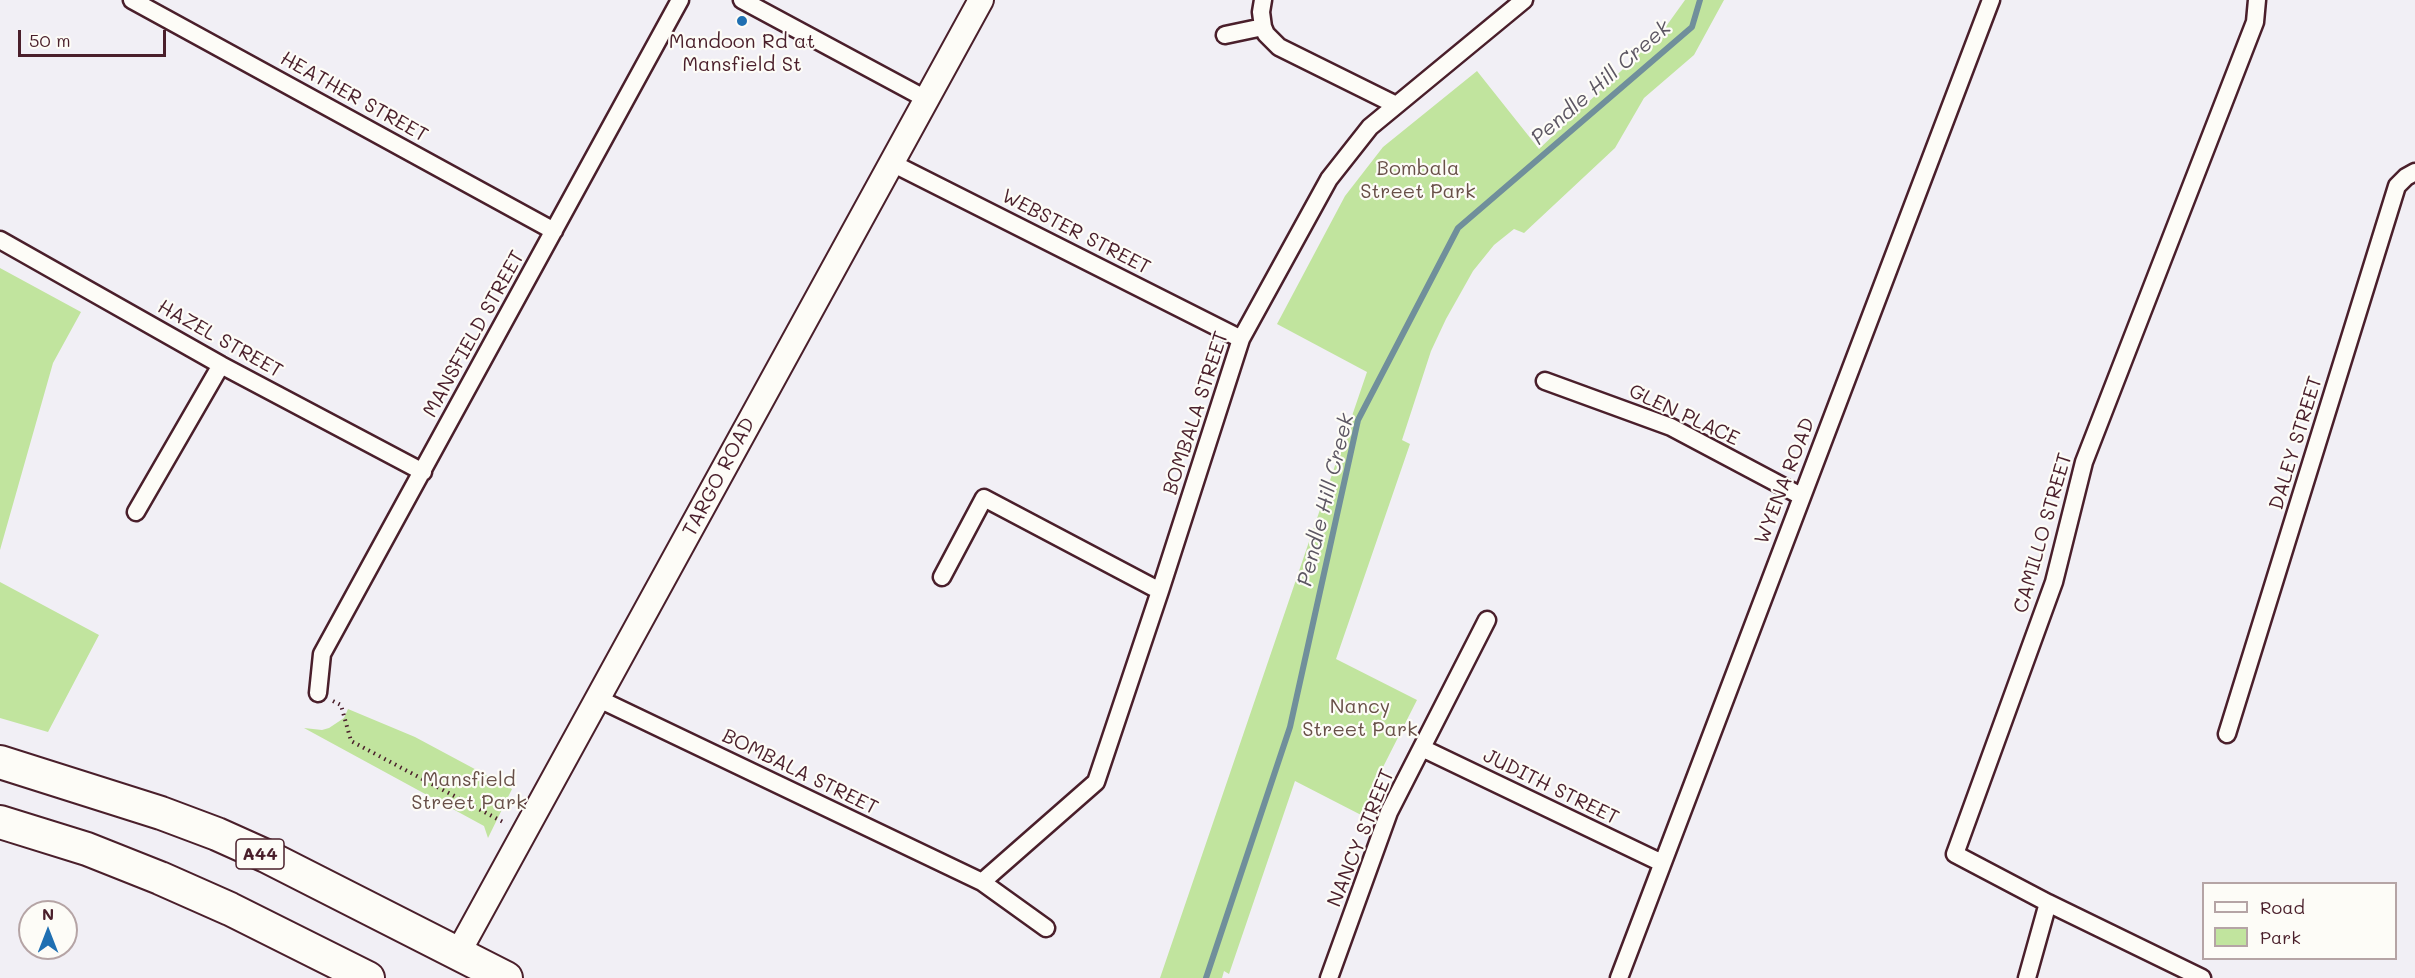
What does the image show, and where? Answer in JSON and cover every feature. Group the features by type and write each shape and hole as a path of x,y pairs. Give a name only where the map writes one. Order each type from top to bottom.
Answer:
{"highway":[{"name":"A44","path":"0,762 161,813 216,834 266,856 506,978"},
{"path":"0,822 87,849 160,878 230,909 368,978"}],"street":[{"name":"HEATHER STREET","path":"132,0 554,231"},
{"name":"MANSFIELD STREET","path":"318,693 322,654 680,0"},
{"path":"742,0 926,99"},
{"name":"TARGO ROAD","path":"458,953 981,0"},
{"path":"1263,0 1261,12 1263,27 1266,34 1279,47 1396,105"},
{"name":"BOMBALA STREET","path":"982,882 1096,782 1241,339 1329,179 1370,127 1524,0"},
{"name":"WYENA ROAD","path":"1618,978 1991,0"},
{"name":"CAMILLO STREET","path":"2202,978 2048,903 1955,854 2054,582 2084,462 2255,22 2257,0"},
{"path":"1225,35 1263,27"},
{"name":"WEBSTER STREET","path":"892,163 1241,339"},
{"name":"DALEY STREET","path":"2227,734 2397,186 2415,172"},
{"name":"HAZEL STREET","path":"0,240 221,364 423,472"},
{"path":"136,513 221,364"},
{"name":"GLEN PLACE","path":"1545,381 1671,427 1802,496"},
{"path":"942,577 984,498 1160,591"},
{"name":"NANCY STREET","path":"1329,978 1389,812 1487,620"},
{"name":"BOMBALA STREET","path":"599,699 982,882 1046,928"},
{"name":"JUDITH STREET","path":"1422,748 1662,863"},
{"path":"2027,978 2048,903"}],"path":[{"path":"318,693 341,705 351,741 525,833"}],"green space":[{"path":"1685,0 1724,0 1694,55 1644,98 1615,148 1524,233 1514,229 1494,245 1473,271 1431,351 1402,440 1410,444 1336,659 1417,700 1380,773 1365,817 1295,781 1229,974 1224,971 1222,978 1160,978 1367,372 1277,324 1345,196 1383,147 1477,71 1539,149 1662,32"},
{"path":"0,268 81,312 53,363 0,550"},
{"path":"0,582 99,635 48,732 0,718"},
{"name":"Mansfield Street Park","path":"348,709 415,737 512,789 488,838 484,826 304,728 322,730 329,728 344,718"}],"waterway":[{"name":"Pendle Hill Creek","path":"1206,978 1290,727 1358,420 1458,228 1692,27 1700,0"}],"place":[{"name":"Mandoon Rd at Mansfield St","path":"742,21"}],"park label":[{"name":"Bombala Street Park","path":"1418,180"},
{"name":"Nancy Street Park","path":"1360,718"}]}
